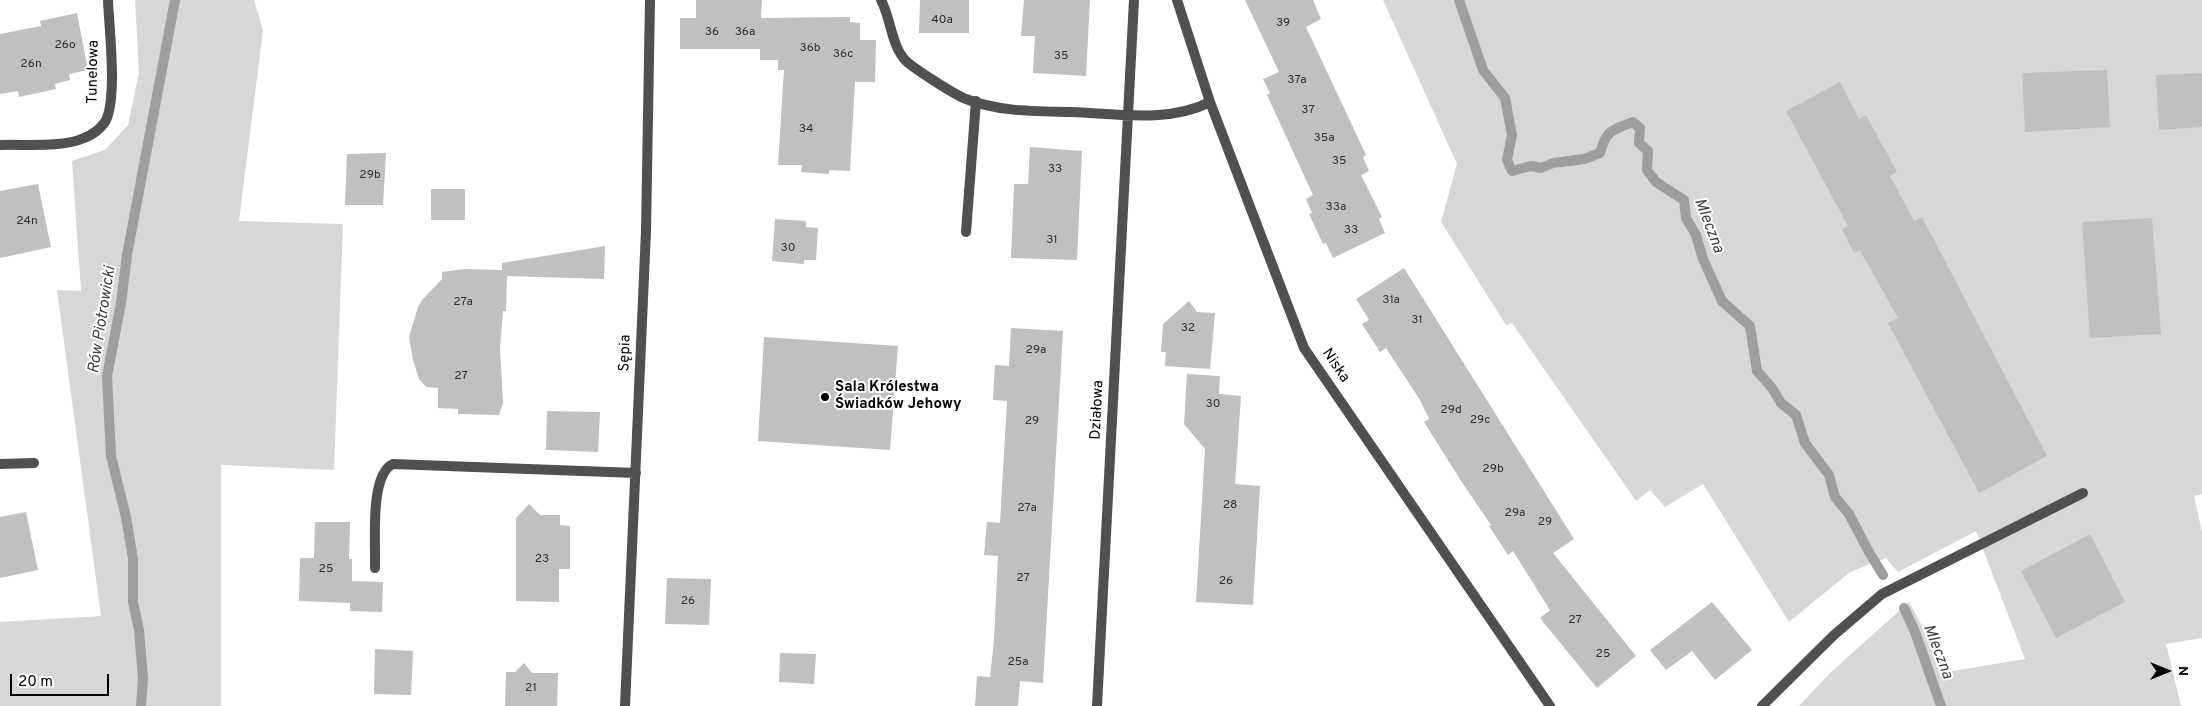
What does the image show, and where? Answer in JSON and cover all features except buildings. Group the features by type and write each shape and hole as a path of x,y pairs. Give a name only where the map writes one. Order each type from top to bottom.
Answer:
{"street":[{"name":"Tunelowa","path":"0,145 66,142 83,139 95,133 105,121 111,101 108,0"},
{"name":"Sępia","path":"625,706 646,231 650,0"},
{"path":"881,0 895,43 905,60 966,99 1009,109 1128,115 1175,113 1196,109 1210,102"},
{"name":"Działowa","path":"1097,706 1134,0"},
{"name":"Niska","path":"1177,0 1210,102 1304,348 1547,705"},
{"path":"966,232 976,101"},
{"path":"0,464 34,463"},
{"path":"375,568 377,492 380,479 388,466 393,464 636,473"},
{"path":"1762,706 1834,635 1882,594 2083,493"}],"shaded area":[{"path":"135,0 254,0 263,30 239,221 343,224 334,470 221,465 221,706 0,706 0,622 101,616 57,290 81,291 72,161 105,150 128,125 139,73"},
{"path":"1383,0 2202,0 2202,494 2194,496 2202,532 2202,638 2166,644 2181,706 1799,706 1830,673 1909,602 1947,672 2025,659 1976,531 1898,572 1886,558 1850,572 1789,622 1703,484 1665,507 1650,490 1636,501 1512,323 1506,325 1441,222 1457,164"}],"waterway":[{"name":"Rów Piotrowicki","path":"141,706 143,678 139,630 133,602 133,559 126,517 111,456 107,376 121,303 127,255 175,0"},
{"name":"Mleczna","path":"1459,0 1483,70 1505,98 1512,135 1507,160 1512,171 1531,166 1541,168 1553,163 1584,159 1600,153 1608,135 1615,129 1633,122 1640,128 1639,143 1648,151 1647,170 1656,182 1684,200 1686,218 1696,235 1703,259 1722,301 1750,326 1757,371 1772,388 1781,403 1796,415 1805,443 1829,475 1835,497 1849,514 1883,575"},
{"name":"Mleczna","path":"1904,608 1915,632 1941,706"}],"place":[{"name":"Sala Królestwa Świadków Jehowy","path":"825,397"}]}
